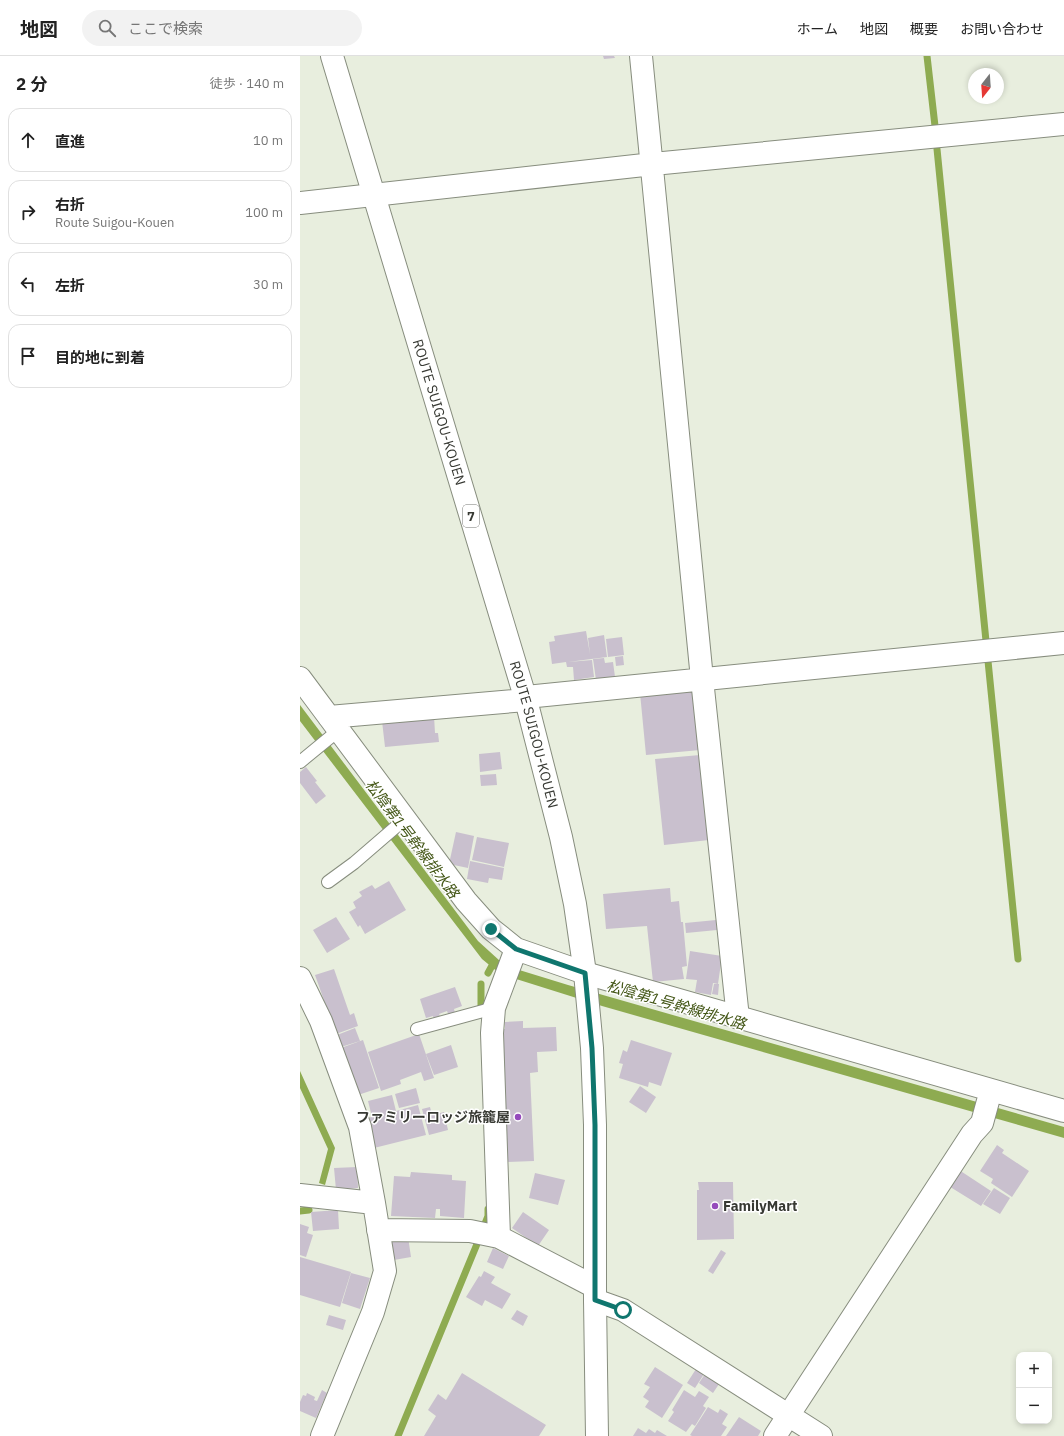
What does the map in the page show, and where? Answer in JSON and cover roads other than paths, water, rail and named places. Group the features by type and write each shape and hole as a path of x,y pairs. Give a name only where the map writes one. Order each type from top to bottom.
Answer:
{"street":[{"name":"ROUTE SUIGOU-KOUEN","path":"332,56 526,698 561,837 575,904 586,978 592,1048 595,1125 597,1436"},
{"path":"641,56 653,164 702,679 738,1018"},
{"path":"300,203 653,164 1064,124"},
{"path":"334,727 526,698 1064,643"},
{"path":"300,678 402,821 466,901 514,953 586,978 738,1018 990,1093 1064,1111"},
{"path":"499,1237 492,1033 494,1008 514,953"},
{"path":"300,978 321,1021 360,1127 374,1203 384,1271 373,1312 322,1436"},
{"path":"775,1436 972,1134 982,1123 990,1093"},
{"path":"300,1195 374,1203"},
{"path":"378,1230 470,1231 499,1237 623,1310 821,1436"}],"lane":[{"path":"300,762 315,750 334,727"},
{"path":"328,882 354,863 402,821"},
{"path":"417,1030 494,1008"}],"waterway":[{"path":"927,56 935,126"},
{"path":"937,149 986,641"},
{"path":"988,661 1018,959"},
{"path":"488,973 494,962"},
{"path":"481,984 481,1006"},
{"path":"484,1226 488,1216 488,1209"},
{"path":"300,1211 309,1210"},
{"path":"398,1436 477,1244"}],"place":[{"name":"ファミリーロッジ旅籠屋","path":"518,1117"},
{"name":"FamilyMart","path":"715,1206"}],"water label":[{"name":"松陰第1号幹線排水路","path":"412,839"},
{"name":"松陰第1号幹線排水路","path":"676,1005"}]}
